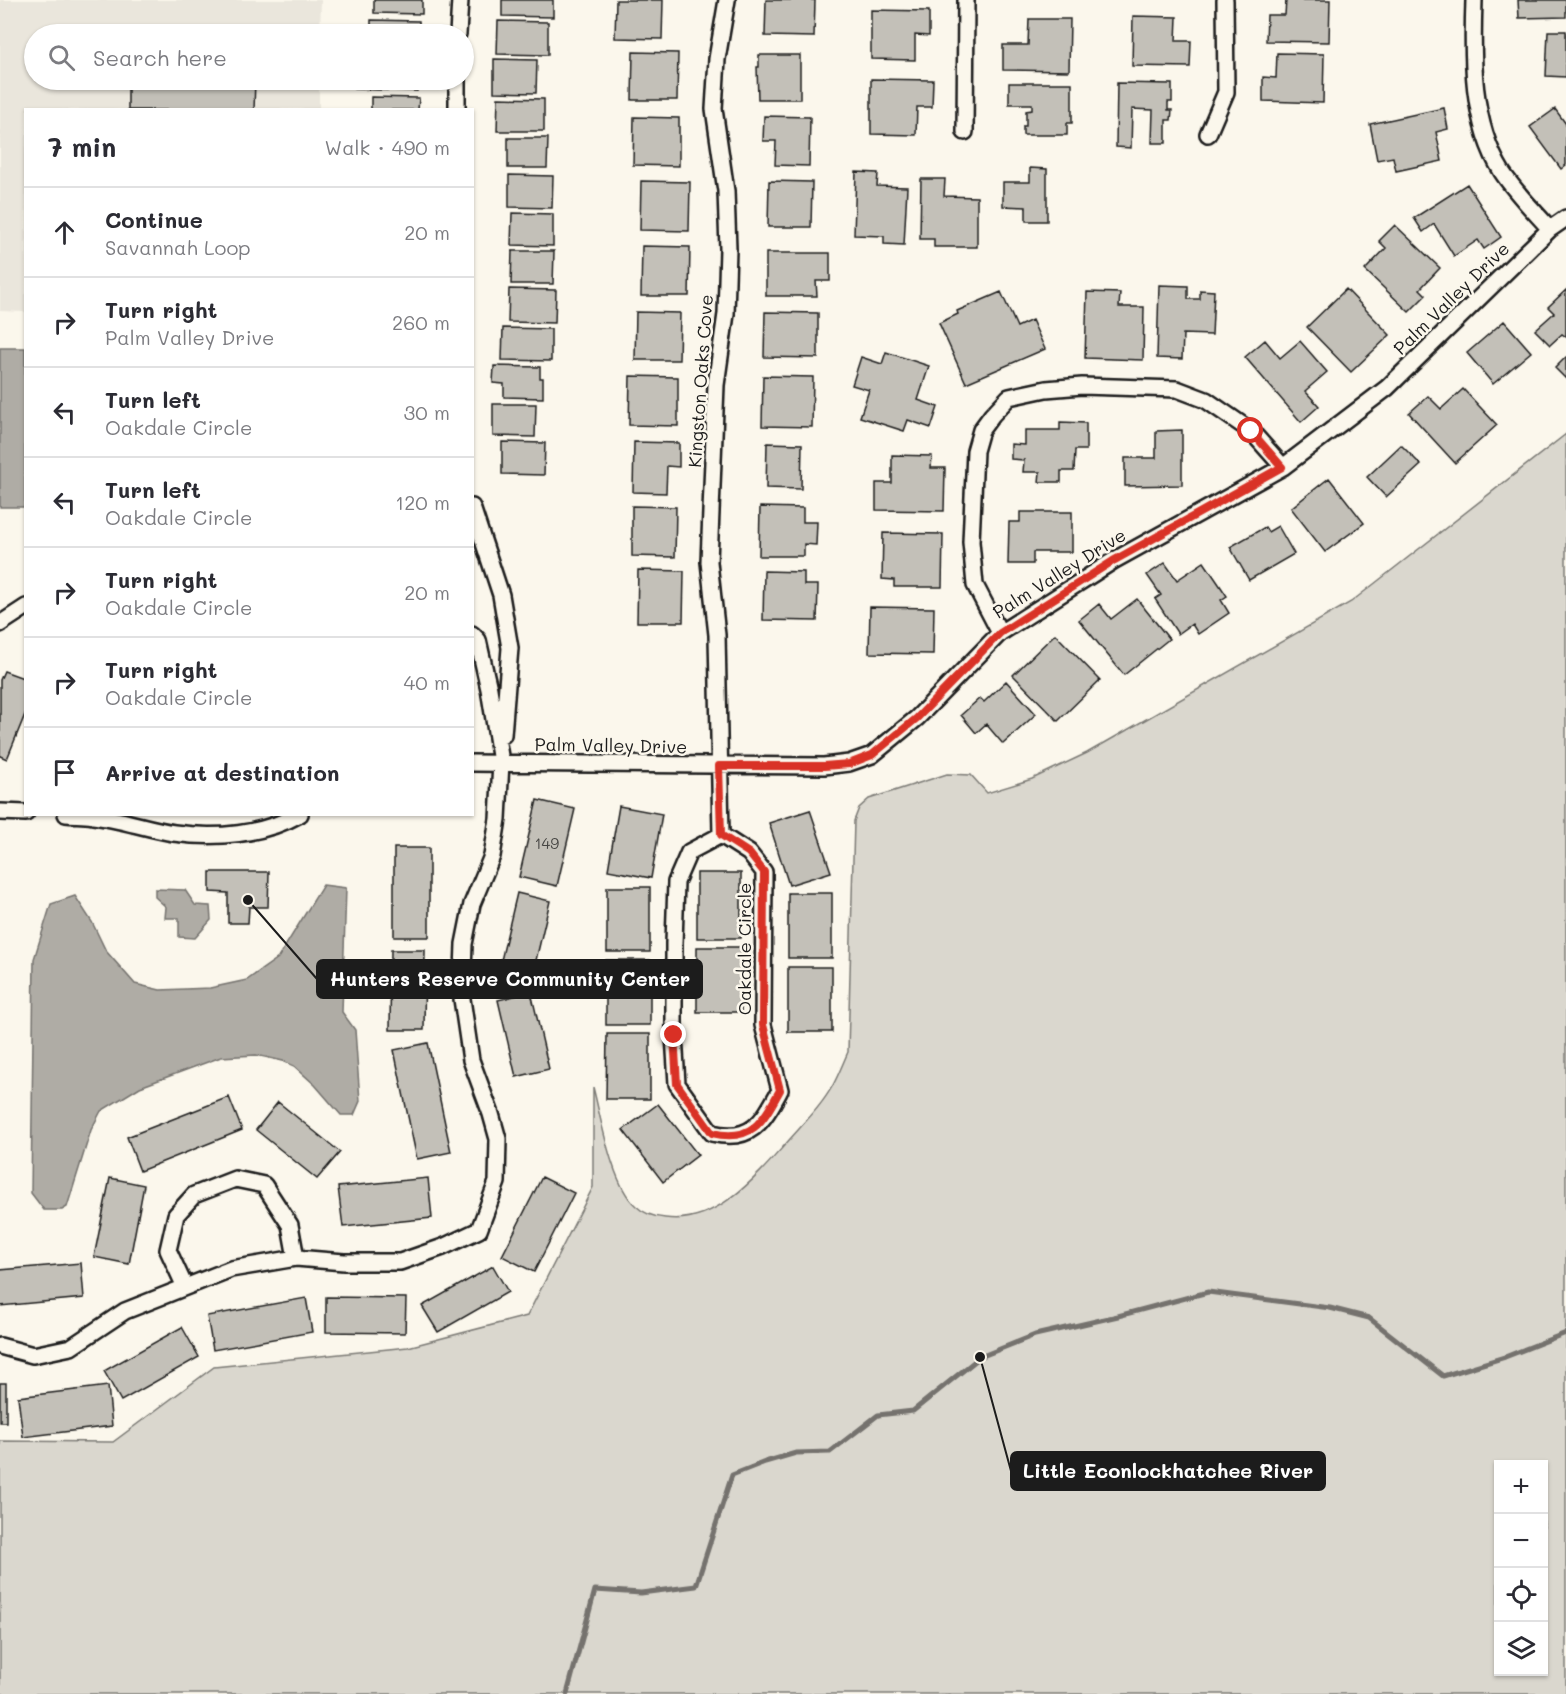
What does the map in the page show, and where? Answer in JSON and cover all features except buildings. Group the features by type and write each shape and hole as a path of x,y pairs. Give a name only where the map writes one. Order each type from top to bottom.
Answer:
{"street":[{"path":"459,24 460,0"},
{"name":"Kingston Oaks Cove","path":"719,766 717,635 709,562 716,385 726,314 728,249 726,191 714,109 717,59 727,0"},
{"path":"965,132 966,0"},
{"path":"1208,134 1226,93 1225,0"},
{"path":"1474,0 1475,79 1485,133 1492,154 1503,174 1550,229"},
{"path":"457,90 457,108"},
{"name":"Palm Valley Drive","path":"474,763 824,766 849,764 872,755 917,718 1000,633 1122,556 1282,467 1387,388 1550,229 1566,218"},
{"path":"1000,633 975,585 971,542 975,452 981,430 1009,397 1046,388 1082,386 1177,389 1206,400 1251,431 1282,467"},
{"path":"0,1346 33,1355 71,1347 125,1311 231,1269 296,1258 344,1262 400,1262 443,1247 478,1230 497,1182 498,1139 471,1060 462,999 464,944 472,904 492,856 498,819 510,648 501,595 474,513"},
{"path":"0,624 24,609"},
{"path":"474,636 477,640 489,689 501,762"},
{"path":"719,766 721,835"},
{"path":"0,812 24,813"},
{"path":"93,816 173,833 210,835 260,829 295,816"},
{"name":"Oakdale Circle","path":"721,835 749,853 764,872 763,1025 780,1090 763,1120 747,1133 728,1137 712,1133 677,1084 674,1035 676,882 689,852 721,835"},
{"path":"184,1287 168,1250 176,1215 194,1195 235,1179 264,1185 290,1225 296,1258"}],"shaded area":[{"path":"0,0 321,0 320,24 24,24 24,90 319,90 319,108 24,108 24,312 0,311"},
{"path":"0,348 24,348 24,507 0,507"},
{"path":"1566,434 1566,1694 0,1694 0,1441 113,1442 214,1367 408,1347 527,1316 593,1187 593,1087 614,1168 620,1183 636,1206 657,1217 684,1218 702,1214 719,1206 751,1181 813,1113 833,1085 848,1052 854,821 859,808 869,799 947,774 971,775 987,793 1032,779 1087,753 1351,602"},
{"path":"323,885 346,888 342,1012 355,1030 360,1101 354,1115 341,1115 315,1085 294,1066 283,1061 256,1055 221,1057 140,1087 101,1111 91,1130 67,1207 62,1210 44,1210 31,1193 34,959 51,904 75,896 92,922 106,951 135,984 160,990 210,988 247,980 278,958"},
{"path":"155,889 185,890 195,905 210,906 211,920 195,938 179,937 179,918 165,918 166,907 155,897"}],"waterway":[{"path":"567,1694 595,1590 641,1593 696,1586 732,1475 796,1453 830,1452 878,1415 913,1411 980,1357 1035,1335 1208,1292 1330,1308 1369,1318 1443,1376 1505,1357 1566,1333"}],"place":[{"name":"Hunters Reserve Community Center","path":"248,900"},
{"name":"Little Econlockhatchee River","path":"980,1357"}],"route":[{"path":"674,1035 677,1084 712,1133 728,1137 747,1133 763,1120 780,1090 763,1025 764,872 749,853 721,835 719,766 824,766 849,764 872,755 917,718 1000,633 1113,561 1282,467 1251,431"}]}
